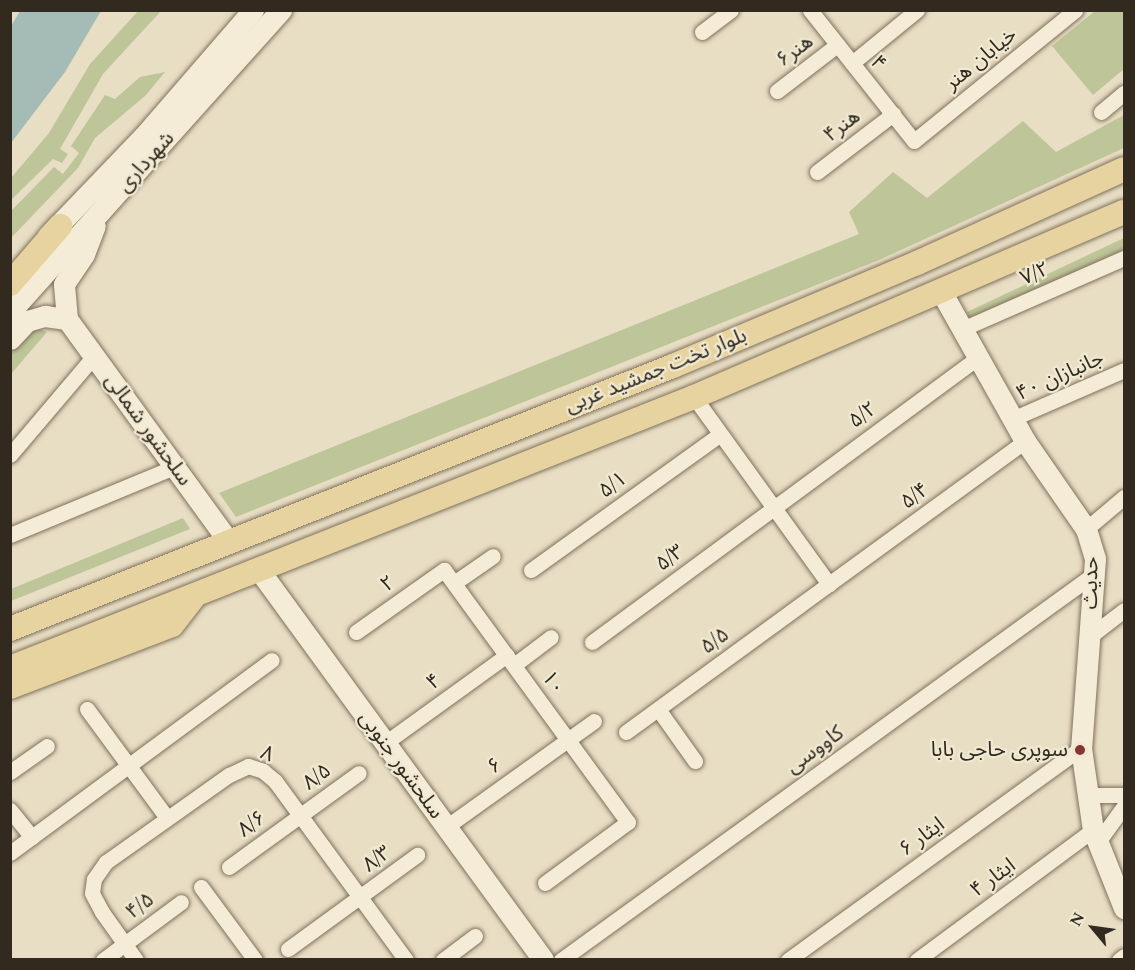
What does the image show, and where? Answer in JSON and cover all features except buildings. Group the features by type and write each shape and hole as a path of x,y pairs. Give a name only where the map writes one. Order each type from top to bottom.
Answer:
{"main road":[{"name":"بلوار تخت جمشید غربی","path":"10,629 673,366 917,263 1125,169"},
{"name":"بلوار تخت جمشید غربی","path":"10,668 694,397 942,293 1125,212"},
{"path":"10,284 60,226"},
{"path":"10,613 159,553 182,559"},
{"path":"10,687 172,625 195,596"}],"street":[{"name":"شهرداری","path":"10,268 60,226 253,10"},
{"name":"شهرداری","path":"10,312 281,10"},
{"path":"702,32 731,10"},
{"name":"۴","path":"810,10 914,141"},
{"path":"852,63 916,10"},
{"name":"خیابان هنر","path":"914,141 1075,10"},
{"name":"هنر۶","path":"777,91 837,45"},
{"path":"1101,112 1125,93"},
{"name":"هنر۴","path":"817,172 892,114"},
{"path":"10,339 27,321 45,316 67,319 64,284 84,254 100,213"},
{"name":"۷/۲","path":"962,329 1125,258"},
{"name":"حدیث","path":"942,293 1025,441 1086,529 1095,559 1082,748 1096,836 1125,908"},
{"name":"سلحشور شمالی","path":"67,319 228,541"},
{"path":"10,455 94,356"},
{"name":"۵/۲","path":"774,507 978,357"},
{"name":"۴۰ جانبازان","path":"1012,419 1125,370"},
{"path":"694,397 829,584"},
{"name":"۵/۱","path":"531,570 720,434"},
{"name":"۵/۴","path":"829,584 1025,441"},
{"path":"10,535 174,467"},
{"path":"1086,529 1125,496"},
{"name":"۵/۳","path":"592,642 774,507"},
{"path":"454,583 493,556"},
{"name":"سلحشور جنوبی","path":"259,570 543,960"},
{"name":"۱۰","path":"444,570 628,822 545,882"},
{"name":"۲","path":"356,632 444,570"},
{"name":"کاووسی","path":"561,960 1094,574"},
{"name":"۵/۵","path":"626,732 829,584"},
{"path":"1089,637 1125,610"},
{"name":"۴","path":"385,743 510,660 551,637"},
{"path":"10,853 272,660"},
{"path":"87,709 167,818"},
{"path":"658,709 695,761"},
{"name":"۶","path":"446,827 594,721"},
{"path":"10,772 47,746"},
{"name":"ایثار ۶","path":"788,960 1082,748"},
{"name":"۸","path":"124,944 102,912 92,892 94,879 106,862 229,775 249,766 263,771 275,781 406,960"},
{"name":"۸/۵","path":"300,815 359,773"},
{"path":"1088,795 1125,795"},
{"name":"ایثار ۴","path":"917,960 1096,836 1125,806"},
{"path":"10,810 32,837"},
{"name":"۸/۶","path":"229,867 300,815"},
{"name":"۸/۳","path":"288,949 417,855"},
{"path":"201,887 255,960"},
{"name":"۴/۵","path":"103,960 181,902"},
{"path":"443,960 475,936"},
{"path":"124,944 136,960"},
{"path":"1119,960 1125,956"}],"green space":[{"path":"138,11 161,11 103,74 60,149 68,154 62,163 53,159 11,200 11,178 49,133 90,64"},
{"path":"1095,11 1124,11 1124,69 1093,95 1052,46"},
{"path":"165,72 145,96 95,138 78,168 11,238 11,211 54,167 63,174 79,153 71,146 105,95 115,99 140,77"},
{"path":"1124,115 1124,148 879,260 236,517 219,493 859,234 849,212 893,172 927,198 1023,121 1056,152"},
{"path":"1124,238 1124,250 970,318 967,312"},
{"path":"34,327 47,332 11,374 11,350"},
{"path":"183,518 190,529 11,601 11,589"}],"water":[{"path":"20,11 101,11 65,72 11,143 11,26"}],"place":[{"name":"سوپری حاجی بابا","path":"1080,750"}]}
